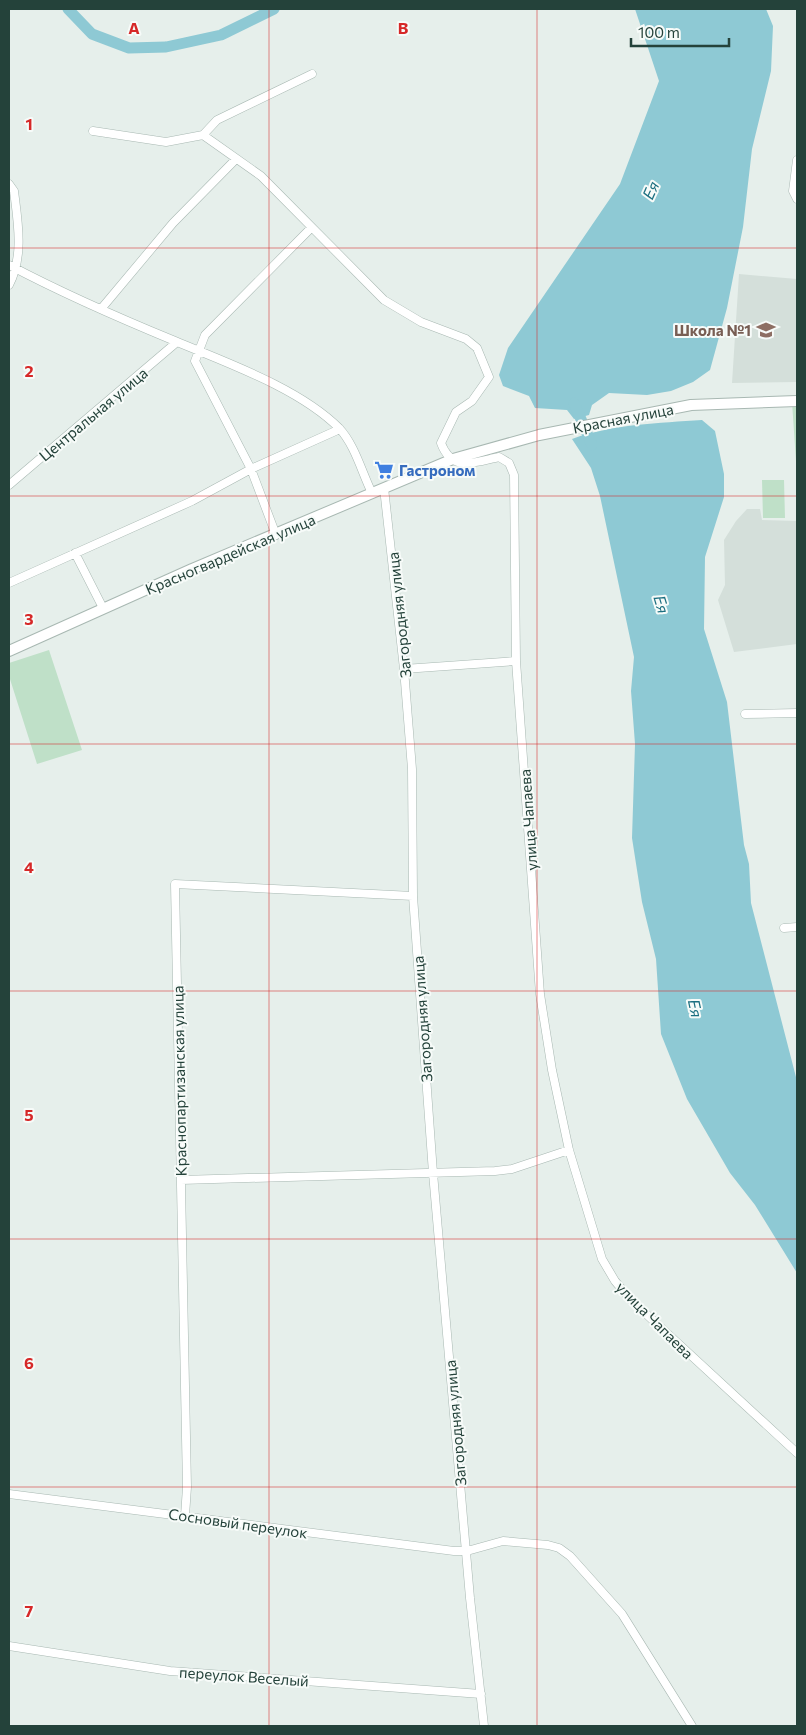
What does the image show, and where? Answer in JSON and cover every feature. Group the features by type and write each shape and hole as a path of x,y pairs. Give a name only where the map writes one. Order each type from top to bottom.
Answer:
{"street":[{"path":"93,131 166,142 202,136 217,120 312,74"},
{"path":"202,136 251,167 261,176 384,300 421,322 466,339 477,348 489,377 472,401 456,412 441,444 445,454 453,459"},
{"path":"101,309 173,223 236,159"},
{"path":"796,198 793,192 797,160"},
{"path":"9,184 14,191 19,252 17,270 9,285"},
{"path":"276,535 251,468 196,361 205,335 312,228"},
{"path":"9,265 101,309 200,350 284,389 340,429 372,493"},
{"name":"Центральная улица","path":"9,485 177,342"},
{"name":"Красная улица","path":"453,459 539,435 691,404 797,401"},
{"path":"9,583 192,501 251,468 340,429"},
{"name":"улица Чапаева","path":"453,459 467,465 499,457 509,463 515,488 516,661 540,994 552,1070 569,1150 602,1259 615,1281 632,1300 797,1453"},
{"name":"Красногвардейская улица","path":"9,652 103,608 453,459"},
{"name":"Загородняя улица","path":"384,488 404,668 412,768 413,896 433,1173 472,1625 484,1726"},
{"path":"75,553 103,608"},
{"path":"404,668 516,661"},
{"path":"745,714 797,713"},
{"name":"Краснопартизанская улица","path":"185,1516 187,1487 175,884 413,896"},
{"path":"784,928 797,927"},
{"path":"181,1180 512,1169 569,1150"},
{"name":"Сосновый переулок","path":"9,1494 425,1548 467,1551"},
{"path":"467,1551 503,1541 511,1541 553,1546 570,1556 622,1614 692,1726"},
{"name":"переулок Веселый","path":"9,1646 170,1671 481,1694"}],"shaded area":[{"name":"Школа №1","path":"739,274 797,279 797,382 732,383"},
{"path":"747,509 760,509 762,520 797,521 797,644 734,652 718,600 725,585 724,540 736,521"}],"green space":[{"path":"792,402 797,402 797,476"},
{"path":"762,480 784,480 785,518 763,518"},
{"path":"49,650 82,750 37,764 9,676 9,663"}],"water":[{"path":"635,9 766,9 773,26 771,71 752,149 743,227 727,308 710,370 693,382 671,391 647,395 609,393 592,405 589,415 574,419 567,410 535,408 529,396 503,386 499,375 508,348 620,184 659,81"},
{"path":"702,420 715,431 724,474 724,497 705,557 704,629 727,702 744,845 749,864 751,903 797,1081 797,1273 755,1205 730,1173 687,1099 661,1034 656,959 642,902 632,838 635,744 631,691 634,657 600,496 591,468 572,439 620,427"}],"waterway":[{"path":"68,9 92,34 129,48 166,47 221,35 274,9"},
{"name":"Ея","path":"574,403 592,445"}],"place":[{"name":"Школа №1","path":"766,330"},
{"name":"Гастроном","path":"384,470"}]}
